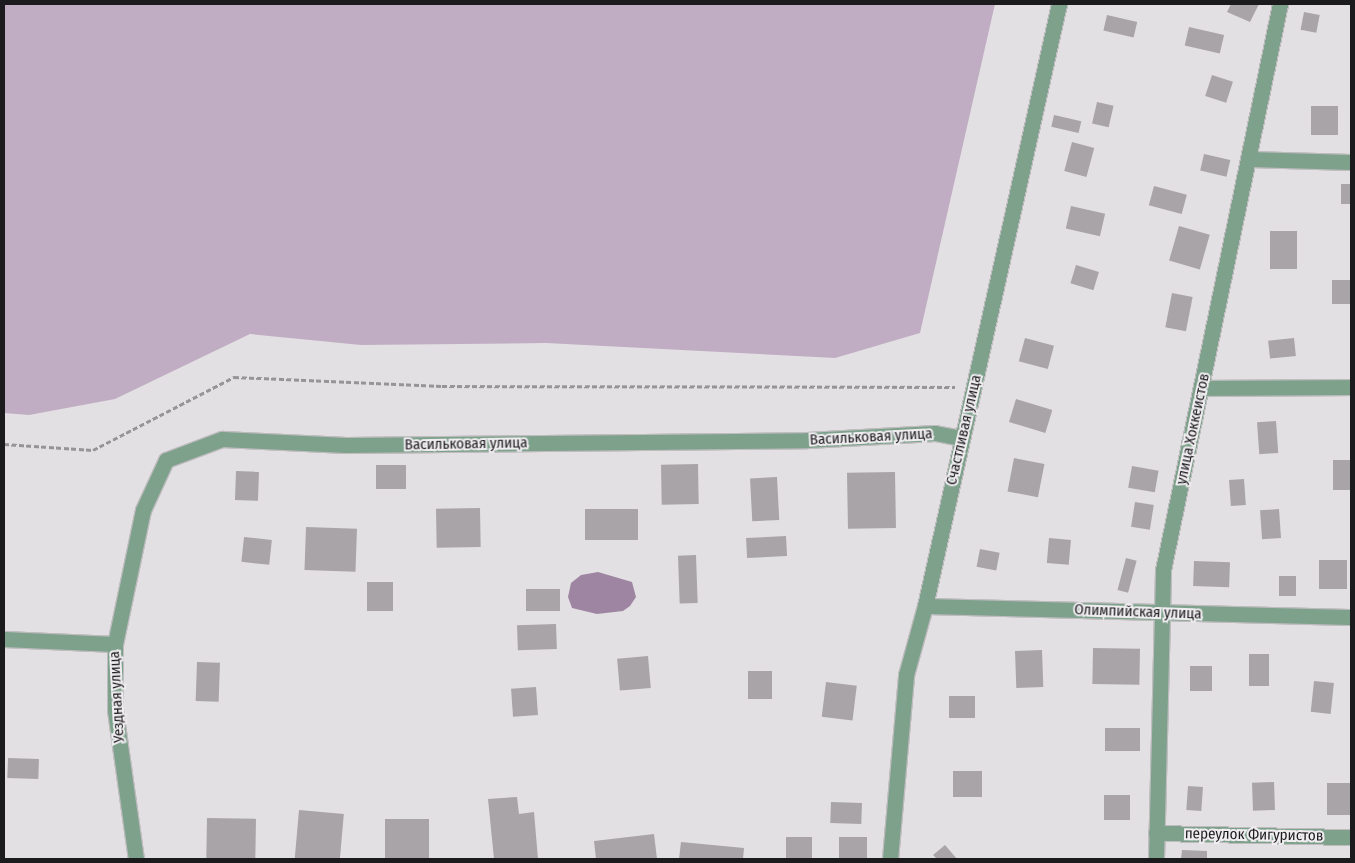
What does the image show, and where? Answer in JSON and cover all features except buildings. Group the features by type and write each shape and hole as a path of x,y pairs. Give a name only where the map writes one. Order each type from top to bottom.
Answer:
{"street":[{"name":"Счастливая улица","path":"890,859 906,675 925,606 1059,4"},
{"name":"улица Хоккеистов","path":"1156,859 1159,613 1163,570 1280,4"},
{"path":"1249,159 1351,162"},
{"path":"1202,388 1351,387"},
{"name":"Васильковая улица","path":"115,644 144,510 166,460 222,439 346,445 807,440 935,433 961,438"},
{"name":"Олимпийская улица","path":"925,606 1351,617"},
{"name":"Уездная улица","path":"4,639 115,644 115,710 136,859"},
{"name":"переулок Фигуристов","path":"1156,833 1351,837"}],"path":[{"path":"4,444 93,450 234,377 442,386 973,388"}],"shaded area":[{"path":"4,4 995,4 920,333 835,358 546,343 361,345 250,334 115,399 29,415 4,413"},
{"path":"598,572 632,582 636,597 630,606 623,611 597,614 572,608 568,597 571,583 581,575"}]}
